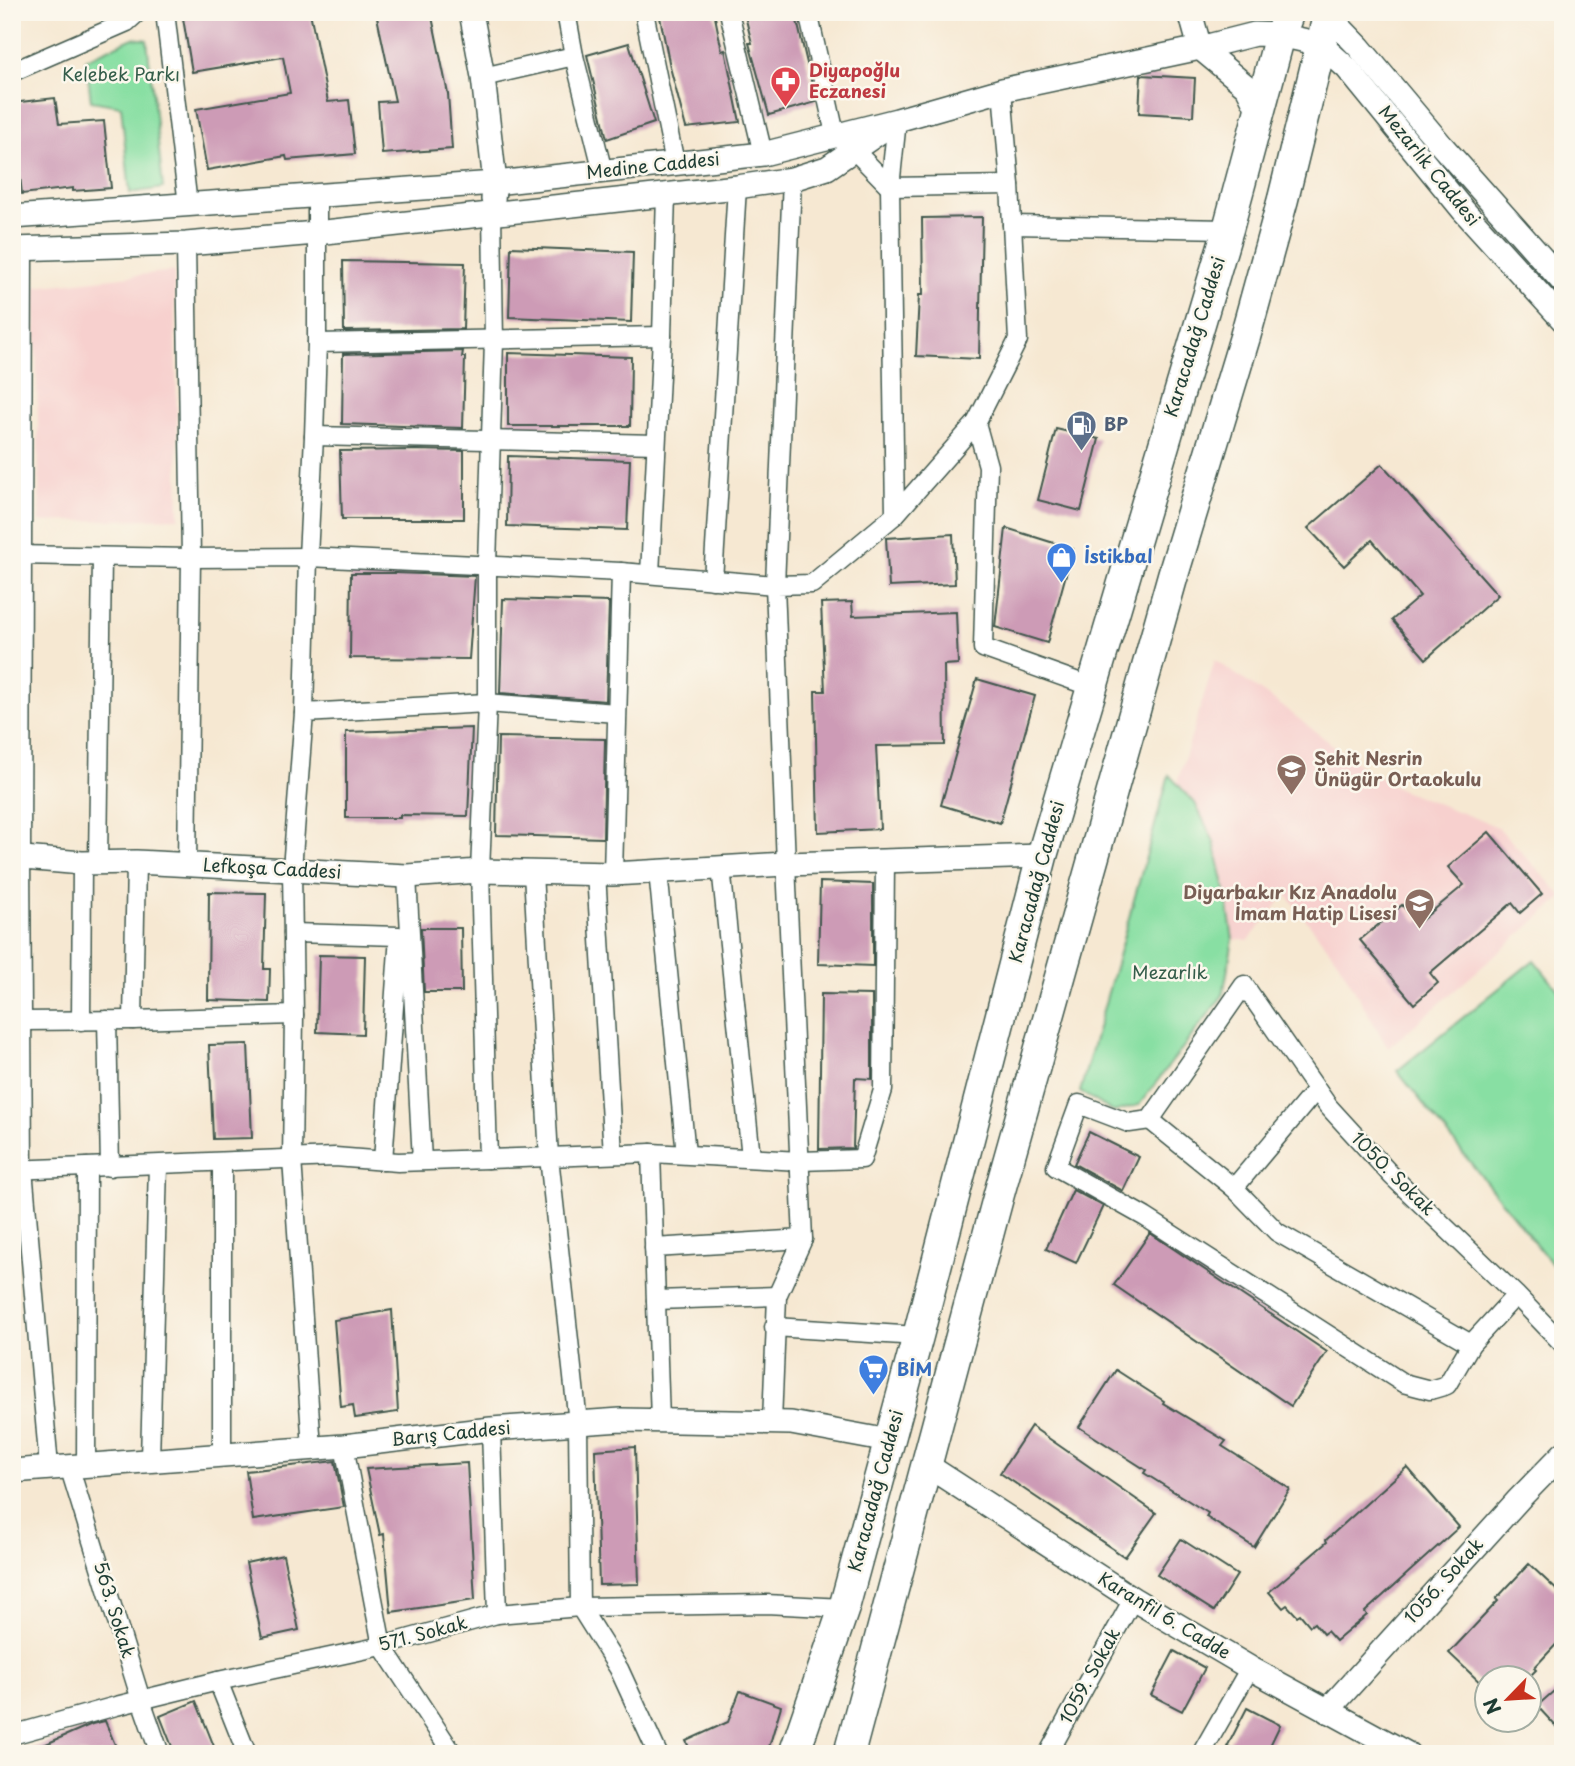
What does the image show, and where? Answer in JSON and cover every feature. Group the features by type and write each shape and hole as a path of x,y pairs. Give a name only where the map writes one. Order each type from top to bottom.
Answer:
{"highway":[{"path":"849,1754 999,1195 1162,615 1283,199 1326,13"},
{"name":"Karacadağ Caddesi","path":"794,1754 844,1608 918,1336 1042,856 1228,229 1284,24"}],"street":[{"path":"12,72 127,22 138,12"},
{"path":"165,12 188,205"},
{"path":"471,12 483,77 495,183 492,213 494,341 487,565 487,703 480,871 488,1159"},
{"path":"566,12 574,56 603,172"},
{"path":"644,12 675,163"},
{"path":"729,12 763,154"},
{"path":"808,12 835,134 890,187 1010,185"},
{"path":"1190,12 1200,48 1247,87 1259,111"},
{"name":"Mezarlık Caddesi","path":"1326,13 1359,47 1442,146 1563,282"},
{"name":"Medine Caddesi","path":"13,213 188,205 495,183 763,154 1002,90 1200,48 1284,24"},
{"name":"Mezarlık Caddesi","path":"1284,24 1320,44 1347,68 1463,210 1563,320"},
{"path":"483,77 574,56"},
{"path":"18,555 308,557 621,572 775,585 812,584 895,515 976,423 1018,340 1002,90"},
{"path":"68,1466 18,1169 23,1021 17,857 18,248 186,244 316,233 792,179 827,168 897,120"},
{"path":"895,515 890,187 897,120"},
{"path":"772,1422 777,1296 803,1239 775,585 792,179"},
{"path":"713,580 737,187"},
{"path":"650,574 666,194"},
{"path":"312,1448 292,1159 292,869 304,713 317,343 317,196"},
{"path":"1012,225 1228,229"},
{"path":"186,244 191,558 187,865"},
{"path":"317,343 662,336"},
{"path":"976,423 988,466 983,648 1092,687"},
{"path":"314,436 656,444"},
{"path":"81,1021 102,557"},
{"path":"613,1154 604,874 616,713 621,572"},
{"path":"304,713 487,703 616,713"},
{"name":"Lefkoşa Caddesi","path":"17,857 90,863 135,862 407,876 480,871 604,874 786,864 1042,856"},
{"path":"18,1169 335,1157 422,1161 651,1153 800,1161 862,1159 883,1090 884,861"},
{"path":"132,1020 135,862"},
{"path":"722,867 751,1157"},
{"path":"659,872 686,1154"},
{"path":"533,873 549,1157 578,1423 580,1607 619,1669 658,1754"},
{"path":"407,876 422,1161"},
{"path":"293,933 399,936 383,1161"},
{"name":"1050. Sokak","path":"1150,1120 1244,985 1328,1106 1392,1176 1563,1344"},
{"path":"23,1021 294,1015"},
{"path":"107,1020 110,1167"},
{"path":"1234,1188 1316,1090"},
{"path":"1471,1344 1277,1232 1234,1188 1150,1120 1129,1123 1079,1104 1056,1167 1157,1225 1402,1383 1430,1390 1447,1385 1471,1344 1516,1295"},
{"path":"651,1153 660,1421"},
{"path":"222,1163 222,1453"},
{"path":"150,1460 158,1165"},
{"path":"68,1466 88,1167"},
{"path":"654,1248 803,1239"},
{"path":"656,1300 777,1296"},
{"path":"774,1327 918,1336"},
{"name":"Barış Caddesi","path":"12,1471 222,1453 344,1446 491,1429 621,1420 791,1423 889,1441"},
{"path":"491,1429 497,1614"},
{"path":"344,1446 383,1646 453,1754"},
{"name":"1056. Sokak","path":"1328,1711 1519,1499 1563,1454"},
{"name":"Karanfil 6. Cadde","path":"928,1465 1133,1599 1250,1668 1408,1754"},
{"name":"563. Sokak","path":"68,1466 160,1754"},
{"name":"1059. Sokak","path":"1048,1754 1133,1599"},
{"name":"571. Sokak","path":"12,1735 218,1681 383,1646 497,1614 580,1607 766,1604 844,1608"},
{"path":"1201,1754 1250,1668"},
{"path":"218,1681 247,1754"}],"shaded area":[{"path":"174,271 179,518 40,522 35,287"},
{"path":"1215,660 1282,706 1363,768 1400,789 1498,827 1563,897 1388,1048 1338,961 1286,894 1249,940 1233,940 1214,842 1195,803 1177,783"}],"green space":[{"name":"Kelebek Parkı","path":"133,38 147,40 163,188 130,193 121,106 91,101 86,59"},
{"name":"Mezarlık","path":"1169,775 1195,803 1214,842 1233,940 1223,995 1139,1105 1114,1112 1080,1092"},
{"path":"1534,960 1563,996 1563,1278 1397,1071"}],"building":[{"path":"182,12 310,12 328,102 349,100 355,154 287,160 286,156 207,170 196,109 290,93 283,57 192,72"},
{"path":"399,12 431,12 448,94 452,149 382,154 378,102 395,101 377,17"},
{"path":"659,12 714,12 740,122 686,128"},
{"path":"744,12 795,12 816,102 769,115 749,43 752,43"},
{"path":"629,43 654,123 607,139 587,55"},
{"path":"1141,75 1195,78 1193,116 1139,113"},
{"path":"55,98 59,124 104,121 111,188 73,191 73,188 22,194 12,103"},
{"path":"982,217 979,359 916,356 919,295 923,295 922,218"},
{"path":"511,247 633,252 631,322 509,317"},
{"path":"343,261 465,263 463,329 344,331"},
{"path":"463,351 463,428 342,424 343,354"},
{"path":"508,353 631,357 630,426 508,426"},
{"path":"1056,429 1099,439 1081,511 1038,500"},
{"path":"340,451 464,451 464,519 342,519"},
{"path":"508,456 630,460 627,530 507,526"},
{"path":"1382,464 1498,595 1426,659 1392,620 1420,596 1372,540 1344,566 1308,528"},
{"path":"1006,528 1073,549 1047,643 995,627"},
{"path":"953,534 955,584 889,587 886,538"},
{"path":"351,573 475,576 469,659 350,658"},
{"path":"503,599 609,602 606,701 500,693"},
{"path":"852,602 853,616 956,612 958,664 944,665 945,745 876,746 880,829 818,832 815,691 825,691 821,603"},
{"path":"977,679 1035,696 1000,823 941,805"},
{"path":"472,728 468,816 400,815 400,818 346,818 346,732"},
{"path":"498,737 605,739 603,838 496,835"},
{"path":"1489,832 1542,894 1520,913 1512,903 1430,973 1438,983 1414,1004 1360,940 1402,905 1418,923 1464,885 1448,867"},
{"path":"820,882 873,884 873,966 818,964"},
{"path":"209,892 266,893 264,969 270,969 269,1002 208,1000"},
{"path":"421,928 461,928 462,992 424,992"},
{"path":"319,955 365,956 363,1034 317,1032"},
{"path":"821,994 872,995 872,1079 855,1078 853,1148 819,1149"},
{"path":"248,1044 252,1138 213,1139 209,1045"},
{"path":"1089,1132 1139,1157 1123,1191 1074,1164"},
{"path":"1073,1190 1103,1206 1076,1263 1046,1249"},
{"path":"1150,1233 1327,1352 1291,1406 1114,1285"},
{"path":"392,1310 398,1412 355,1418 353,1405 341,1407 334,1320"},
{"path":"1116,1370 1164,1401 1163,1403 1226,1441 1222,1446 1290,1489 1254,1547 1206,1517 1208,1513 1144,1473 1146,1470 1079,1427"},
{"path":"1031,1426 1156,1513 1125,1557 1000,1473"},
{"path":"635,1447 639,1584 599,1585 595,1450"},
{"path":"335,1461 344,1507 253,1520 246,1471"},
{"path":"467,1463 475,1600 391,1612 384,1534 380,1535 366,1469"},
{"path":"1407,1467 1459,1527 1336,1641 1327,1631 1323,1634 1314,1623 1310,1626 1300,1614 1297,1616 1287,1605 1283,1608 1269,1592"},
{"path":"1181,1539 1237,1575 1214,1611 1157,1575"},
{"path":"283,1555 299,1630 262,1638 246,1563"},
{"path":"1529,1564 1563,1596 1563,1637 1538,1664 1474,1664 1474,1677 1449,1653 1498,1601 1496,1599"},
{"path":"1174,1651 1205,1668 1182,1711 1151,1695"},
{"path":"1563,1683 1563,1734 1544,1714 1544,1700"},
{"path":"740,1691 781,1706 767,1754 692,1754 686,1741 728,1722"},
{"path":"196,1701 217,1754 175,1754 160,1716"},
{"path":"1247,1708 1280,1725 1266,1754 1241,1754 1227,1747"},
{"path":"105,1721 119,1754 23,1754 92,1724"}],"place":[{"name":"Diyapoğlu Eczanesi","path":"786,108"},
{"name":"BP","path":"1081,452"},
{"name":"İstikbal","path":"1061,584"},
{"name":"Şehit Nesrin Ünügür Ortaokulu","path":"1291,796"},
{"name":"Diyarbakır Kız Anadolu İmam Hatip Lisesi","path":"1420,930"},
{"name":"BİM","path":"874,1397"}]}
